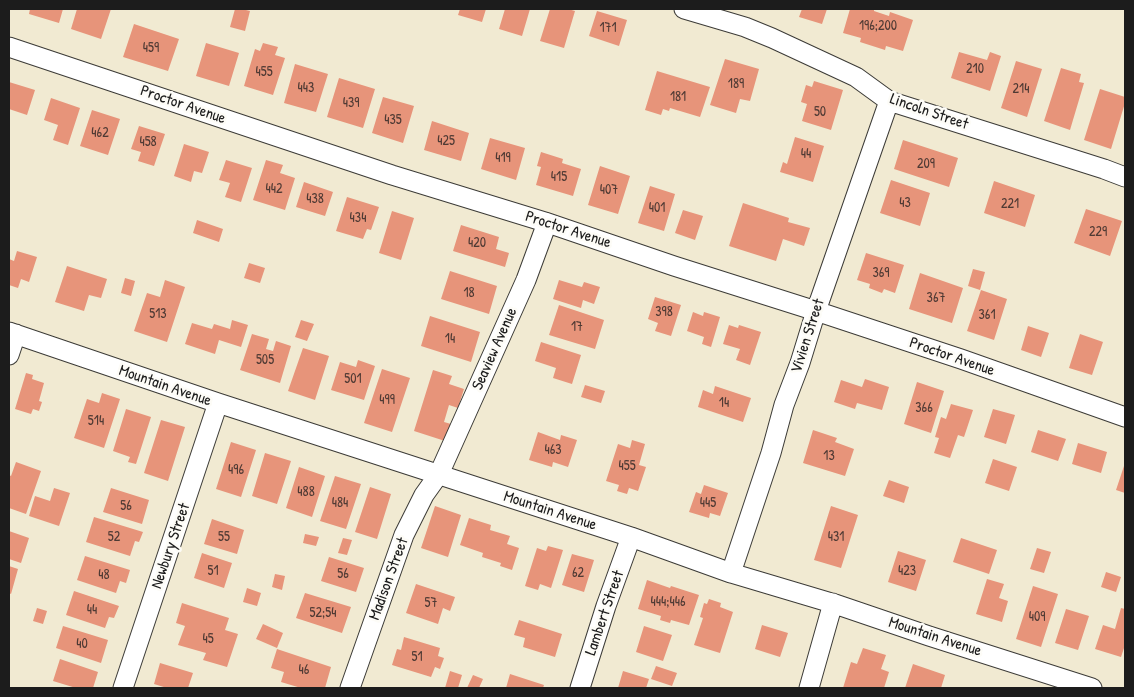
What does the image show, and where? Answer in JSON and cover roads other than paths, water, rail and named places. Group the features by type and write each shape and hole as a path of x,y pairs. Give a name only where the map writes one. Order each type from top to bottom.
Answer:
{"street":[{"name":"Lincoln Street","path":"684,9 745,27 772,38 856,77 889,101 1125,177"},
{"name":"Proctor Avenue","path":"9,47 392,175 547,222 674,266 961,359 1125,417"},
{"name":"Vivien Street","path":"731,573 771,453 784,405 889,101"},
{"name":"Seaview Avenue","path":"438,474 526,280 547,222"},
{"name":"Mountain Avenue","path":"12,333 218,404 631,537 731,573 833,603 929,636 1038,680 1092,688"},
{"path":"9,355 12,333"},
{"name":"Newbury Street","path":"123,688 218,404"},
{"name":"Madison Street","path":"350,688 404,535 424,495 438,474"},
{"name":"Lambert Street","path":"580,688 606,606 631,537"},
{"path":"809,688 833,603"}]}
